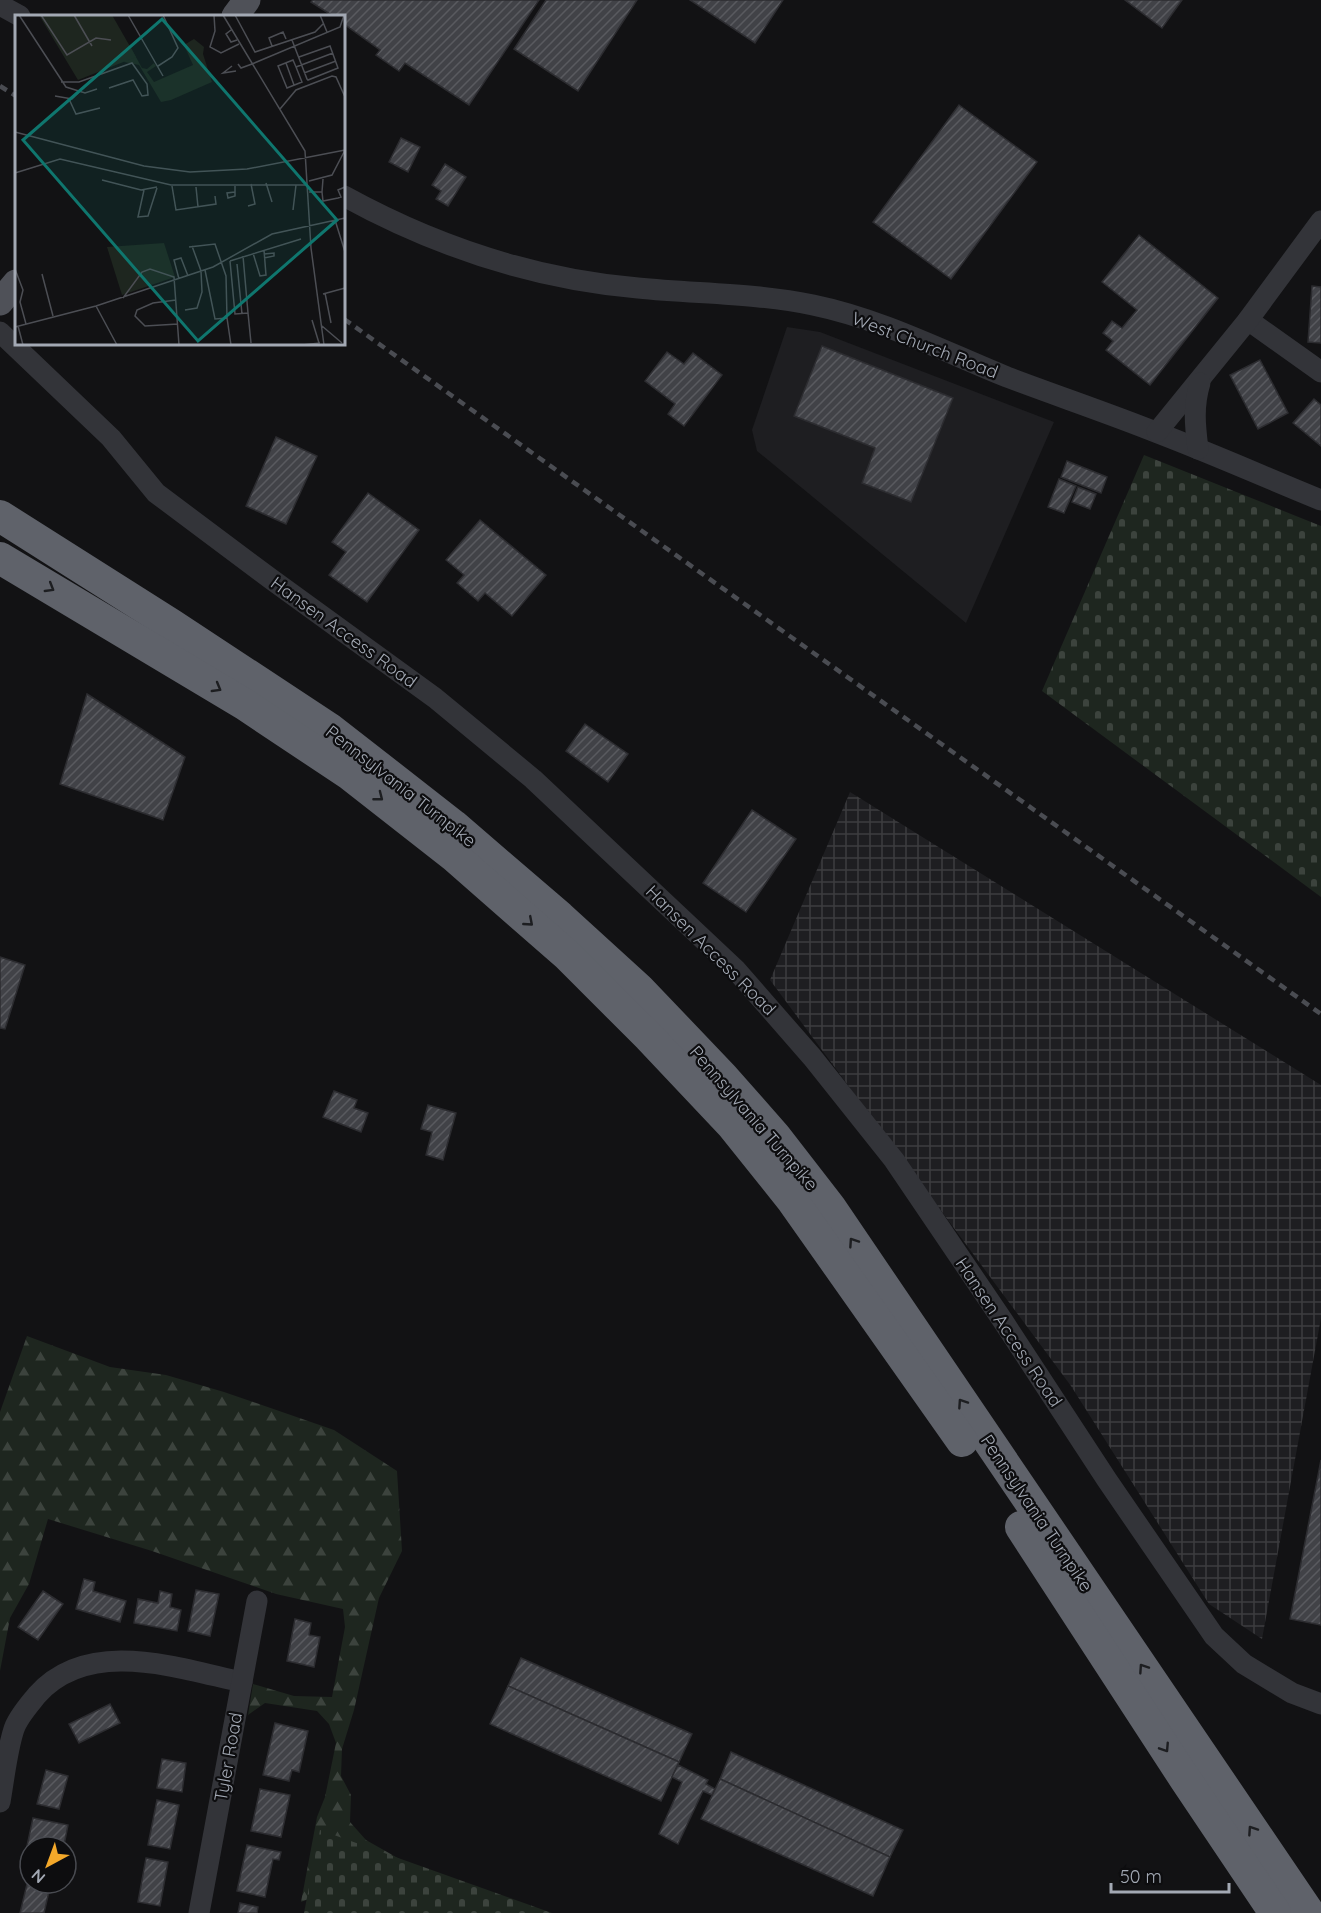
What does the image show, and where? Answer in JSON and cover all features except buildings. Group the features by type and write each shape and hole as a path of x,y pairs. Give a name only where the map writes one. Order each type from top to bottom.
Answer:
{"highway":[{"name":"Pennsylvania Turnpike","path":"0,516 330,729 453,825 560,917 639,989 723,1077 775,1136 830,1207 1309,1913"},
{"name":"Pennsylvania Turnpike","path":"0,558 244,704 349,774 455,857 567,955 732,1125 792,1200 995,1487 1275,1913"},
{"path":"1185,1779 1255,1913"}],"main road":[{"path":"235,15 247,0"},
{"path":"0,302 15,284"}],"street":[{"path":"0,5 18,15"},
{"name":"West Church Road","path":"345,196 417,232 455,247 560,277 638,288 770,298 814,305 850,315 889,328 1023,383 1157,432 1321,500"},
{"path":"1157,432 1248,320 1321,221"},
{"path":"1248,320 1321,372"},
{"name":"Hansen Access Road","path":"0,332 111,438 156,493 270,579 435,698 533,779 736,970 812,1057 894,1160 1214,1636 1244,1664 1292,1693 1321,1704"},
{"path":"1198,449 1194,417 1195,399 1202,376"},
{"name":"Tyler Road","path":"199,1913 257,1601"},
{"path":"0,1802 14,1728 28,1705 47,1684 68,1672 96,1662 126,1660 242,1682"}],"shaded area":[{"path":"787,327 820,332 1054,422 966,623 757,451 752,430"},
{"path":"850,792 1321,1085 1321,1318 1262,1639 1209,1604 1071,1386 770,980"}],"green space":[{"path":"1144,455 1321,526 1321,897 1042,691"},
{"path":"27,1336 110,1367 166,1375 224,1392 334,1430 397,1471 402,1551 379,1598 354,1710 342,1749 341,1776 351,1795 350,1822 366,1840 403,1861 301,1902 317,1817 325,1797 336,1743 329,1724 317,1711 265,1703 248,1715 253,1684 294,1696 332,1697 345,1627 343,1609 276,1594 152,1551 48,1519 29,1584 10,1618 0,1671 0,1412"},
{"path":"320,1830 552,1913 304,1913"}],"railway":[{"path":"0,86 15,95"},
{"path":"345,320 1321,1014"}]}
